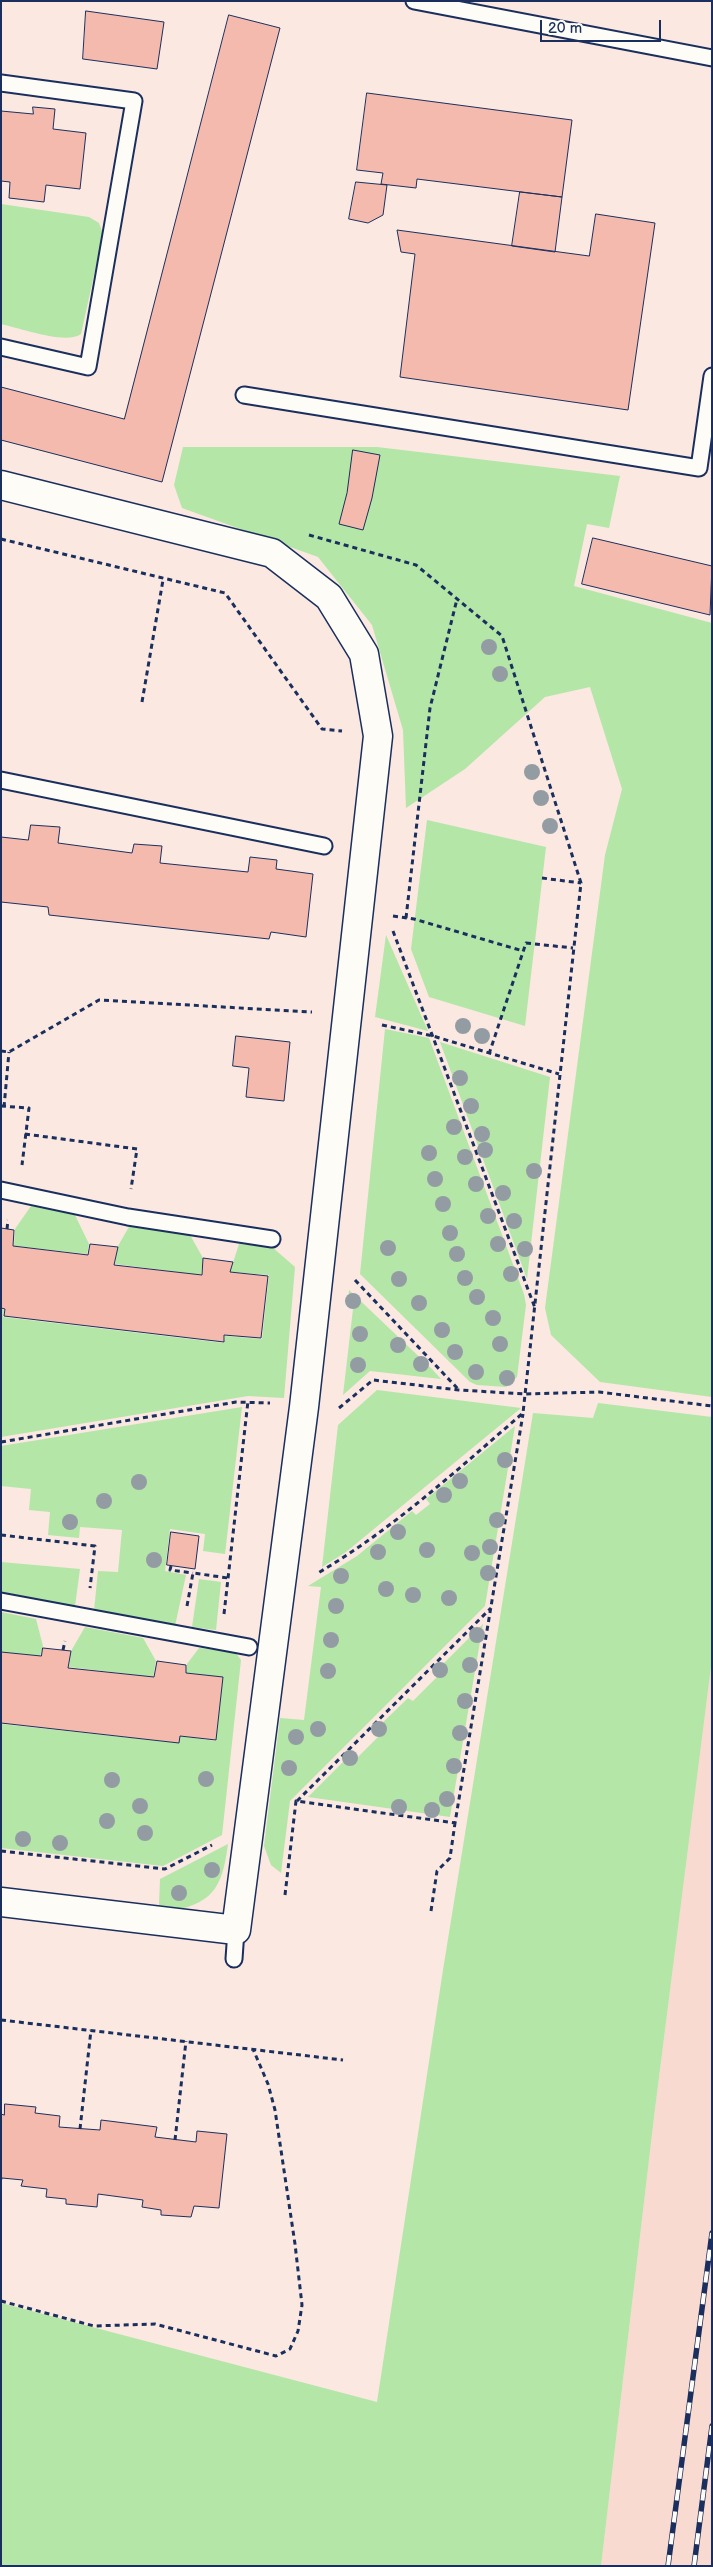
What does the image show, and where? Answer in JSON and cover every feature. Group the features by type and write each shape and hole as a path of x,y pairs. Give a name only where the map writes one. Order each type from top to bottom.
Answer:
{"street":[{"path":"1,485 272,554 329,597 364,654 378,736 304,1407 236,1930 1,1902"}],"lane":[{"path":"414,1 712,58"},
{"path":"1,83 134,101 88,367 1,347"},
{"path":"244,395 699,468 712,376"},
{"path":"1,780 324,846"},
{"path":"1,1190 128,1218 272,1239"},
{"path":"1,1601 249,1647"},
{"path":"234,1959 236,1930"}],"path":[{"path":"304,533 416,566 502,636 580,884 526,1394 450,1858 437,1871 431,1911"},
{"path":"1,539 163,580 225,593 322,729 378,736"},
{"path":"142,702 163,580"},
{"path":"406,918 430,708 456,599"},
{"path":"542,878 580,884"},
{"path":"359,910 406,918 523,951"},
{"path":"387,915 535,1309"},
{"path":"489,1054 526,943 573,948"},
{"path":"1,1051 9,1052 99,1000 347,1014"},
{"path":"376,1024 433,1036 559,1074"},
{"path":"9,1052 3,1106 29,1108 18,1193"},
{"path":"25,1134 136,1149 128,1218"},
{"path":"321,1256 343,1268 459,1390"},
{"path":"1,1442 248,1401 336,1412 372,1380 459,1390 526,1394 599,1392 712,1406"},
{"path":"221,1642 248,1401"},
{"path":"282,1580 305,1581 354,1553 422,1501 523,1413"},
{"path":"1,1535 95,1546 86,1617"},
{"path":"171,1566 170,1570 185,1570 193,1573"},
{"path":"285,1895 296,1801 492,1606"},
{"path":"296,1801 455,1823"},
{"path":"1,1851 165,1869 220,1841"},
{"path":"1,2020 343,2060"},
{"path":"80,2129 91,2030"},
{"path":"175,2140 186,2041"},
{"path":"1,2302 94,2326 155,2324 276,2356 290,2349 298,2330 302,2305 295,2244 275,2110 268,2084 254,2049"}],"shaded area":[{"path":"712,1659 712,2566 601,2566 655,2109"}],"green space":[{"path":"1,204 89,217 99,223 103,234 81,334 65,338 54,337 1,324"},
{"path":"183,447 377,447 620,476 609,528 587,524 574,586 712,623 712,1397 600,1382 551,1335 545,1308 605,855 622,789 590,687 545,697 465,769 406,808 403,730 372,625 318,557 182,508 174,485"},
{"path":"427,820 546,847 525,1026 429,997 411,949"},
{"path":"386,935 428,1031 375,1017"},
{"path":"385,1029 429,1038 524,1294 526,1305 517,1377 506,1387 477,1385 470,1382 360,1274"},
{"path":"440,1042 550,1077 527,1279"},
{"path":"31,1206 74,1213 89,1244 87,1254 14,1246 15,1229"},
{"path":"130,1225 190,1235 203,1258 201,1275 115,1264 118,1246"},
{"path":"239,1244 272,1247 295,1267 284,1398 248,1396 1,1437 1,1309 4,1310 3,1317 224,1343 225,1336 262,1339 269,1275 230,1272"},
{"path":"349,1290 441,1379 370,1371 343,1395 353,1309 348,1303"},
{"path":"377,1390 521,1408 346,1552 322,1567 338,1425"},
{"path":"598,1403 712,1417 712,1659 655,2109 601,2566 1,2566 1,2303 377,2402 443,1970 533,1413 593,1418"},
{"path":"242,1407 225,1554 203,1551 205,1534 170,1529 165,1571 186,1575 175,1626 94,1611 98,1571 118,1572 122,1530 80,1527 79,1538 48,1535 50,1512 29,1510 31,1489 1,1486 1,1446"},
{"path":"515,1426 485,1606 290,1801 281,1873 271,1865 264,1846 280,1718 304,1720 321,1587 308,1586 357,1556 412,1511 416,1515 430,1504 426,1499"},
{"path":"1,1562 80,1569 75,1606 1,1592"},
{"path":"199,1579 221,1582 216,1630 192,1627"},
{"path":"1,1612 36,1619 43,1646 40,1656 1,1652"},
{"path":"483,1624 450,1817 308,1797 349,1756 355,1760 379,1736 374,1731 408,1698 413,1701 438,1676 435,1672"},
{"path":"85,1627 143,1638 156,1661 153,1677 69,1667 71,1651"},
{"path":"199,1648 235,1652 241,1660 222,1835 163,1866 1,1848 1,1724 179,1743 180,1736 216,1741 223,1677 186,1673 187,1664"},
{"path":"228,1844 222,1873 218,1884 212,1892 204,1899 182,1909 166,1912 159,1907 160,1879"}],"building":[{"path":"86,11 164,22 157,69 83,59"},
{"path":"229,15 280,28 162,482 1,440 1,387 124,419"},
{"path":"367,93 572,120 562,197 417,179 416,188 381,184 383,173 357,170"},
{"path":"33,107 55,109 53,129 86,133 80,189 46,185 44,202 9,198 10,182 1,181 1,111 33,114"},
{"path":"356,182 387,185 383,215 368,223 349,219"},
{"path":"520,192 562,197 555,252 512,246"},
{"path":"596,214 655,223 628,410 400,377 415,254 401,252 397,230 589,256"},
{"path":"353,450 380,455 372,498 363,530 339,524 347,493"},
{"path":"593,538 712,566 710,615 582,584"},
{"path":"31,825 60,827 58,843 132,853 134,844 162,846 160,863 248,872 250,857 277,860 276,869 313,874 306,937 271,932 269,939 49,915 48,907 1,902 1,837 28,840"},
{"path":"236,1036 290,1042 284,1101 246,1097 249,1068 233,1066"},
{"path":"1,1228 14,1230 13,1246 88,1255 90,1244 118,1247 114,1265 202,1275 203,1258 233,1262 230,1272 268,1276 261,1338 224,1335 224,1342 4,1316 5,1309 1,1308"},
{"path":"171,1532 199,1536 195,1569 167,1565"},
{"path":"43,1648 71,1651 68,1668 154,1677 157,1661 186,1665 186,1673 223,1677 216,1740 180,1736 179,1743 1,1723 1,1652 41,1656"},
{"path":"5,2104 36,2107 35,2113 60,2116 59,2127 100,2130 101,2120 157,2127 155,2137 196,2142 197,2131 227,2134 219,2208 194,2206 191,2217 161,2215 161,2210 142,2207 143,2200 98,2194 97,2207 66,2204 66,2199 46,2197 47,2189 21,2186 23,2180 2,2178 1,2182 1,2114 4,2115"}],"railway":[{"path":"668,2566 712,2233"},
{"path":"694,2566 712,2426"}]}
